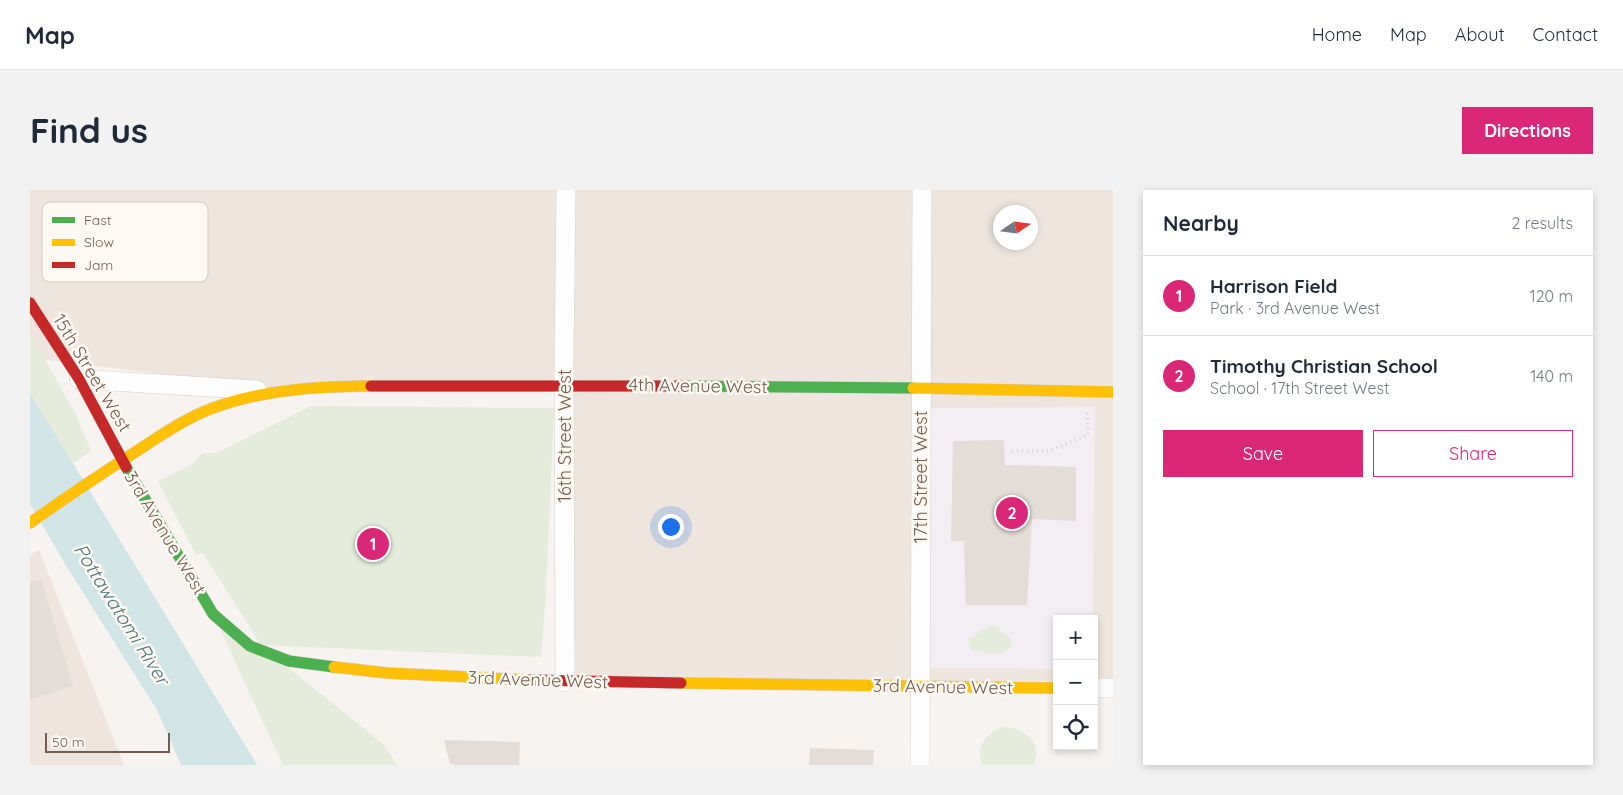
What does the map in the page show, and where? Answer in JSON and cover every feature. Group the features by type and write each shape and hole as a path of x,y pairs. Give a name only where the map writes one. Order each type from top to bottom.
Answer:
{"street":[{"name":"16th Street West","path":"565,682 566,190"},
{"name":"17th Street West","path":"920,765 922,190"},
{"name":"15th Street West","path":"30,303 79,380 123,460"},
{"name":"4th Avenue West","path":"79,380 284,391 356,386 565,385 921,388 1113,392"},
{"name":"4th Avenue West","path":"30,522 171,428 203,412 236,401 284,391"},
{"name":"3rd Avenue West","path":"123,460 214,614 250,646 289,661 387,674 565,682 1053,688"},
{"path":"1098,688 1113,688"}],"path":[{"path":"1012,451 1048,450 1088,435 1087,391"}],"shaded area":[{"path":"30,190 1113,190 1113,682 1098,682 1098,615 1053,615 1053,681 566,681 569,386 317,393 30,358"},
{"path":"1095,407 1093,615 1053,615 1053,669 928,668 930,408"},
{"path":"39,550 124,765 30,765 30,555"}],"green space":[{"path":"30,333 75,413 91,451 48,480 30,436"},
{"path":"311,406 554,408 546,593 541,657 261,645 203,553 196,555 158,481 193,464 202,453 216,453"},
{"path":"213,614 285,665 383,744 397,765 283,765"},
{"path":"989,626 996,626 1010,638 1012,646 997,654 971,650 969,639"},
{"path":"1003,727 1018,730 1030,737 1036,749 1034,765 982,765 980,758 981,747 987,737"}],"water":[{"name":"Pottawatomi River","path":"30,393 257,765 181,765 157,710 67,567 30,504"}],"building":[{"path":"1004,440 1005,465 1076,467 1076,521 1032,519 1027,605 966,605 964,541 951,541 953,441"},
{"path":"41,579 73,686 30,700 30,582"},
{"path":"444,740 520,742 519,765 450,764"},
{"path":"810,748 874,750 873,765 809,765"}],"traffic: fast":[{"path":"685,386 913,388"},
{"path":"126,467 213,614 250,646 289,661 334,667"}],"traffic: slow":[{"path":"30,523 161,435 203,412 264,394 307,388 371,386"},
{"path":"913,388 1113,392"},
{"path":"334,667 387,673 528,680"},
{"path":"681,683 1053,688"}],"traffic: jam":[{"path":"30,303 79,379 126,467"},
{"path":"371,386 685,386"},
{"path":"528,680 681,683"}],"place":[{"name":"Timothy Christian School","path":"1012,513"},
{"name":"Harrison Field","path":"373,544"}]}
